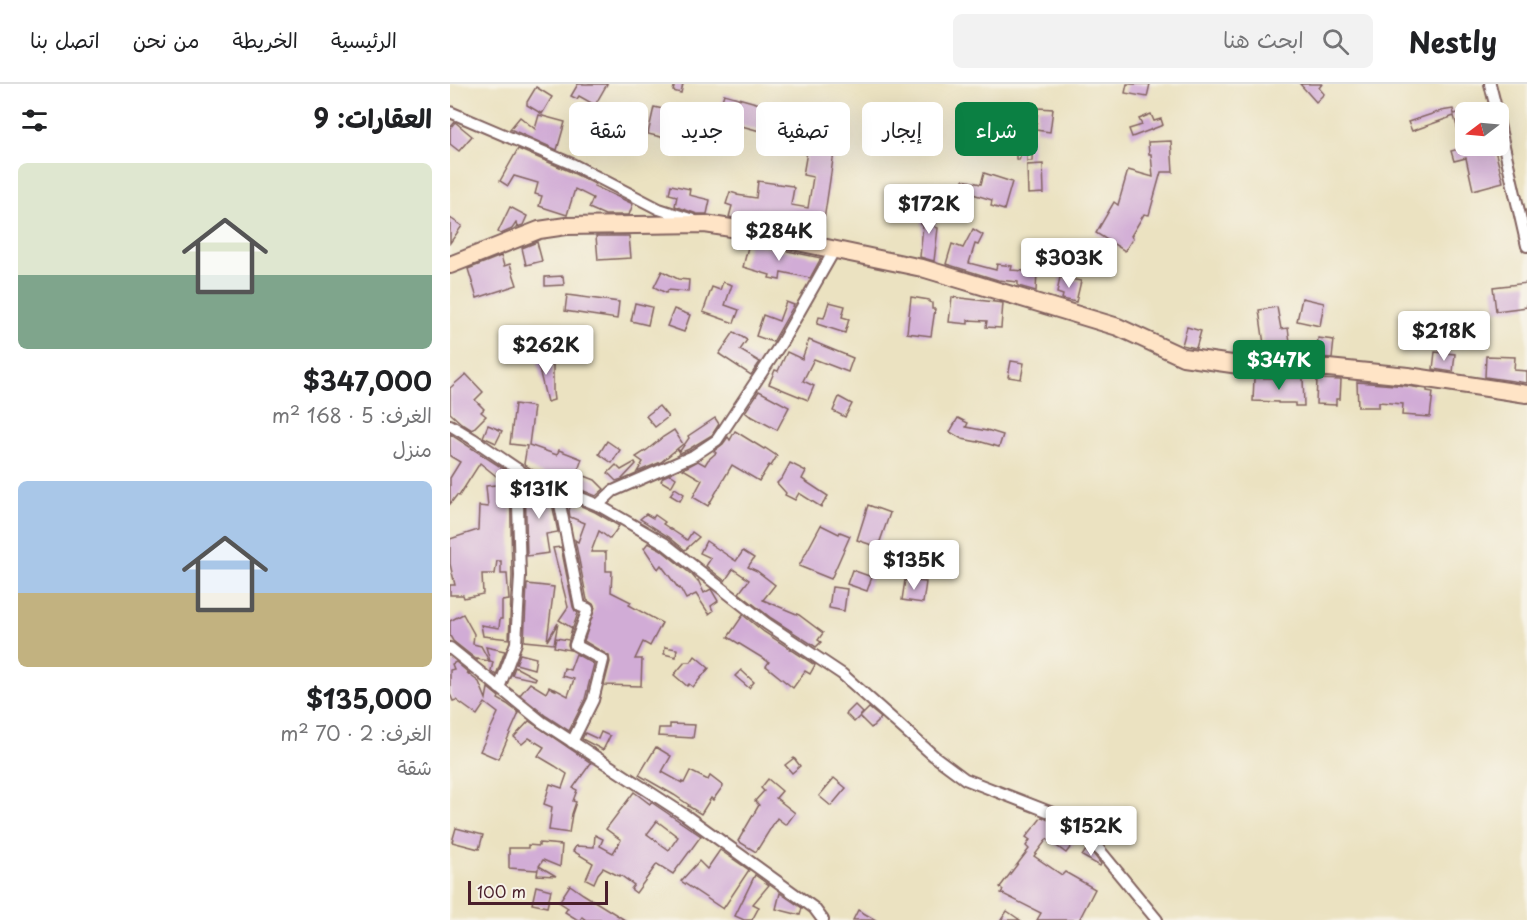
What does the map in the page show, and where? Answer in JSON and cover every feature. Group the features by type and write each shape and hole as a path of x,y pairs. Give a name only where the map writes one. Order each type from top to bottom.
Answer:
{"street":[{"path":"1490,84 1494,102"},
{"path":"450,112 573,164 659,209 705,224 922,268 1098,320 1183,357 1253,367 1328,368 1408,376 1527,394"},
{"path":"1506,156 1527,246"},
{"path":"450,265 539,230 566,226 705,224"},
{"path":"598,505 613,491 693,456 717,440 782,342 835,249"},
{"path":"450,425 529,477 598,505 664,543 767,624 842,674 934,756 965,779 1060,816 1092,841 1157,920"},
{"path":"499,688 516,643 520,576 517,469"},
{"path":"557,489 580,606 588,609 575,645 603,660 593,700 572,742"},
{"path":"450,648 542,722 685,815 814,908 823,920"}],"building":[{"path":"578,84 607,84 597,102 590,102 579,96 577,99 571,96"},
{"path":"675,84 683,84 681,93 673,91"},
{"path":"1127,84 1150,84 1147,97 1125,93"},
{"path":"1300,84 1322,84 1319,88 1324,94 1316,102"},
{"path":"536,87 552,97 542,114 527,105"},
{"path":"724,94 756,103 756,130 744,127 744,102 721,102"},
{"path":"654,107 660,108 660,137 648,134"},
{"path":"1038,108 1053,109 1050,132 1038,130"},
{"path":"1453,109 1455,120 1454,116 1412,131 1408,122"},
{"path":"1151,114 1154,121 1161,119 1163,125 1132,137 1129,129 1142,125 1139,119"},
{"path":"539,115 565,122 557,150 510,129 520,117 535,129"},
{"path":"455,122 472,136 459,151 450,144 450,128"},
{"path":"1171,141 1173,172 1161,172 1149,215 1144,214 1125,251 1096,233 1114,202 1118,205 1128,170 1153,177 1148,142"},
{"path":"518,149 569,171 595,184 594,186 633,204 629,215 605,215 589,208 593,198 575,189 567,215 539,206 542,196 535,194 538,183 514,176 508,186 500,181"},
{"path":"1455,150 1455,156 1496,156 1503,182 1473,190 1466,158 1454,161 1451,151"},
{"path":"806,156 833,156 823,227 817,226 815,235 729,217 732,206 726,204 730,192 756,198 758,181 792,186 794,188 791,205 808,208 813,177 803,175"},
{"path":"1027,156 1032,156 1032,161 1027,161"},
{"path":"1043,164 1044,193 1028,194 1027,165"},
{"path":"984,173 1012,182 1004,210 991,206 992,200 960,190 963,180 981,184"},
{"path":"671,185 690,189 689,195 710,200 707,214 697,214 675,206 677,196 669,194"},
{"path":"510,207 527,216 523,225 517,227 516,223 512,229 501,234 498,232"},
{"path":"923,210 937,211 935,227 938,228 934,261 920,257"},
{"path":"450,218 462,226 450,243"},
{"path":"973,229 983,235 978,245 975,244 969,263 996,270 997,264 1012,266 1011,270 1037,272 1036,291 1018,286 1018,282 998,280 946,264 952,244 963,248"},
{"path":"596,236 629,236 631,258 598,260"},
{"path":"537,242 542,261 526,265 522,248"},
{"path":"749,243 821,258 810,278 781,272 780,280 769,278 770,275 743,267"},
{"path":"501,256 504,266 510,264 517,285 477,298 468,269"},
{"path":"662,271 678,279 689,280 688,292 668,290 666,293 654,287"},
{"path":"563,276 564,285 545,286 545,277"},
{"path":"1060,277 1081,281 1076,302 1062,299 1063,295 1057,293"},
{"path":"723,282 732,285 725,305 739,310 734,323 703,312 712,287 720,290"},
{"path":"1527,283 1527,307 1496,311 1493,287"},
{"path":"567,295 619,302 617,319 565,311"},
{"path":"911,297 929,300 932,303 932,309 935,309 931,336 907,333"},
{"path":"952,297 1003,303 1001,328 986,327 987,321 968,320 968,324 949,322"},
{"path":"1302,298 1324,303 1320,326 1297,321"},
{"path":"786,302 794,305 773,342 756,336 763,315 779,321"},
{"path":"829,302 845,306 842,317 849,319 845,333 817,324 819,317 824,318"},
{"path":"635,303 652,307 648,325 631,321"},
{"path":"1277,307 1281,329 1288,328 1292,356 1254,357 1232,353 1265,351 1259,310"},
{"path":"674,309 690,315 684,332 667,326"},
{"path":"1187,327 1201,331 1196,348 1182,345"},
{"path":"734,332 747,340 740,350 760,362 751,375 719,354"},
{"path":"1318,338 1334,340 1332,358 1316,357"},
{"path":"809,340 853,358 848,372 814,359 803,381 814,386 808,400 769,384 787,352 802,359"},
{"path":"539,351 547,352 546,365 553,365 554,400 547,402 538,365"},
{"path":"1435,352 1455,354 1453,372 1433,369"},
{"path":"1486,356 1515,357 1514,370 1527,371 1527,383 1485,377"},
{"path":"1011,361 1024,363 1021,379 1008,377"},
{"path":"466,374 483,392 475,400 484,409 481,412 486,416 472,430 450,413 450,388"},
{"path":"1254,378 1303,378 1304,406 1295,406 1295,403 1253,401"},
{"path":"1317,379 1341,380 1340,399 1336,399 1336,405 1316,404"},
{"path":"1357,382 1427,389 1433,392 1430,417 1402,415 1403,404 1379,402 1379,407 1358,407"},
{"path":"759,391 789,407 777,430 745,412"},
{"path":"839,397 852,404 845,417 833,411"},
{"path":"515,404 534,407 529,445 557,455 559,450 582,459 577,473 595,480 604,489 596,496 533,470 524,464 527,446 510,444"},
{"path":"659,406 668,417 655,427 646,416"},
{"path":"715,418 719,424 712,435 678,454 677,449 680,451 689,438 688,436"},
{"path":"958,418 968,423 966,427 1003,435 999,447 962,439 950,432"},
{"path":"488,425 502,431 496,443 483,437"},
{"path":"674,430 683,444 661,462 637,472 643,462 636,457"},
{"path":"735,431 777,456 759,481 732,465 708,506 693,497 702,480 683,469 698,461 705,465 716,453 714,451 728,437 730,440"},
{"path":"450,434 510,473 512,576 509,639 483,636 481,625 499,628 500,619 502,619 502,601 509,600 507,574 501,574 501,561 497,561 495,574 482,574 483,594 464,598 463,595 450,595 450,585 455,585 450,564 450,539 478,530 479,506 488,507 486,486 506,484 480,463 459,496 457,495 450,504 450,478 460,462 450,456"},
{"path":"607,441 620,450 612,463 599,454"},
{"path":"635,462 636,464 622,479 616,481 608,473 616,465 621,470"},
{"path":"790,463 806,471 802,479 828,496 821,507 799,493 795,500 785,495 786,493 777,483"},
{"path":"670,474 676,478 671,487 661,481 663,477"},
{"path":"525,483 550,494 558,532 546,534 549,553 527,556"},
{"path":"675,488 684,494 680,501 670,495"},
{"path":"572,502 619,526 610,539 599,531 591,552 606,552 606,571 612,571 611,592 631,602 629,605 662,623 650,646 643,642 635,659 642,659 641,686 604,685 610,662 609,656 584,641 595,608 587,600 575,540 578,542 585,523 570,517 569,510"},
{"path":"868,505 890,513 878,547 857,540"},
{"path":"646,514 653,518 655,515 665,522 663,524 687,540 692,532 699,537 685,550 640,519"},
{"path":"821,525 839,534 840,532 850,536 831,579 799,566"},
{"path":"706,541 736,561 743,551 754,558 748,567 775,585 763,600 799,615 823,633 818,640 821,642 816,647 771,618 739,593 749,580 733,569 725,581 706,566 711,558 700,553"},
{"path":"648,543 660,549 698,580 704,593 711,589 718,601 711,606 713,611 709,614 696,594 686,599 661,565 658,569 644,548"},
{"path":"561,547 573,607 578,613 569,639 572,628 559,620 568,607 553,548"},
{"path":"852,570 872,577 867,591 847,584"},
{"path":"905,580 926,582 923,603 902,600"},
{"path":"527,584 554,587 547,641 558,623 554,644 524,641"},
{"path":"832,587 847,589 844,611 829,608"},
{"path":"463,614 474,634 473,644 481,646 489,661 477,660 450,636 450,621"},
{"path":"743,615 764,632 815,665 810,674 805,671 793,688 766,666 769,662 728,637"},
{"path":"556,638 569,640 570,650 554,647"},
{"path":"486,647 505,651 496,675 491,671 493,662 490,661"},
{"path":"665,647 677,649 676,657 664,654"},
{"path":"520,654 536,658 534,669 516,664"},
{"path":"576,654 594,664 585,699 569,731 520,695 530,683 546,693 549,687 568,696 574,679 562,676 564,668 570,670"},
{"path":"695,656 709,668 693,687 689,684 687,686 674,675 685,662 691,662"},
{"path":"456,662 479,682 486,699 488,688 499,697 498,699 519,713 499,758 480,751 498,713 485,703 477,715 456,700 453,701 450,694 450,670 454,669 452,664"},
{"path":"515,667 536,678 535,680 512,675"},
{"path":"741,670 754,682 749,688 735,676"},
{"path":"855,705 863,713 854,722 846,714"},
{"path":"869,708 881,718 871,728 860,717"},
{"path":"529,721 591,763 573,788 577,790 573,801 576,802 569,833 549,830 552,807 544,804 550,784 562,788 567,774 538,756 544,747 529,738 522,744 514,737"},
{"path":"670,724 695,725 693,738 658,736 659,728 670,728"},
{"path":"601,732 610,736 603,750 582,739 585,733 598,739"},
{"path":"656,747 671,756 662,772 684,783 690,771 708,780 710,776 723,786 713,800 711,798 701,814 639,775"},
{"path":"794,758 800,766 792,773 785,765"},
{"path":"834,778 846,788 831,806 819,796"},
{"path":"768,779 782,791 776,798 795,813 786,825 777,818 756,852 738,841 759,805 755,801 764,791 761,788"},
{"path":"634,792 701,836 673,874 657,864 636,893 631,889 634,885 620,875 603,868 594,883 586,879 593,863 573,851 576,846 594,847 595,835 603,839 600,846 613,853 621,840 606,829","holes":["657,821 678,837 669,850 647,834"]},
{"path":"1042,817 1076,840 1066,853 1047,839 1034,856 1062,875 1065,872 1095,889 1079,920 1037,920 1041,913 1001,893 1003,890 1000,887 1029,849 1026,846 1030,840 1026,837"},
{"path":"456,828 483,835 479,849 452,842"},
{"path":"539,843 562,845 560,867 543,860 539,866 556,876 537,875 538,869 509,868 509,848 528,848 528,845 539,846"},
{"path":"1088,847 1101,864 1100,866 1082,856"},
{"path":"720,850 749,870 723,909 681,881 699,861 707,869"},
{"path":"755,875 769,885 753,904 759,907 752,920 744,920 735,916"},
{"path":"570,885 625,920 586,920 582,917 578,920 565,912 568,908 559,902"},
{"path":"536,886 551,890 547,907 532,904"},
{"path":"780,893 802,908 800,915 776,909"},
{"path":"858,910 876,920 853,920"},
{"path":"1007,911 1020,920 1001,920"}]}
